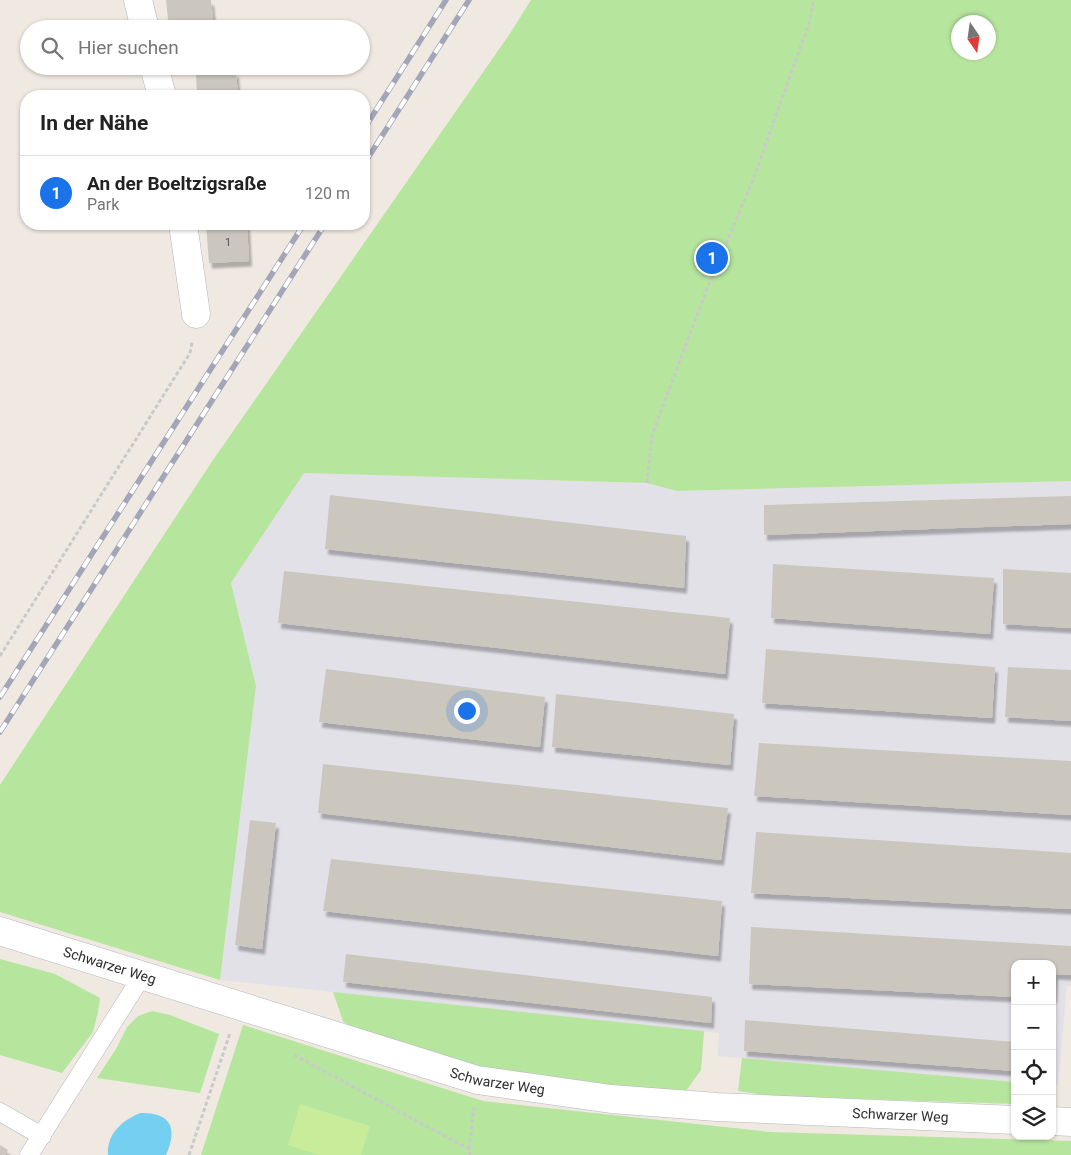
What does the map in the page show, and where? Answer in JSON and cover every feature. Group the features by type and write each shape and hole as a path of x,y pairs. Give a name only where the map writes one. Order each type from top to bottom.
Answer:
{"street":[{"path":"138,0 143,20"},
{"path":"156,75 160,90"},
{"path":"184,230 196,314"},
{"name":"Schwarzer Weg","path":"0,930 477,1080 611,1099 717,1107 1011,1120"},
{"path":"1056,1121 1071,1122"}],"lane":[{"path":"29,1155 142,976"},
{"path":"0,1112 42,1136"}],"path":[{"path":"647,483 652,435 708,286 752,180 809,23 814,0"},
{"path":"0,656 190,353 196,314"},
{"path":"190,1155 240,1004"},
{"path":"289,1052 469,1149"},
{"path":"470,1155 469,1149 477,1080"}],"shaded area":[{"path":"304,473 647,483 677,491 1071,481 1071,986 1067,986 1058,1085 1056,1085 1056,960 1011,960 1011,1082 718,1056 719,1033 220,980 256,686 231,583"}],"green space":[{"path":"531,0 1071,0 1071,481 677,491 647,483 304,473 231,583 256,686 220,980 0,912 0,785 211,463 511,32"},
{"path":"0,959 55,974 100,998 93,1032 62,1073 0,1055"},
{"path":"333,992 704,1031 701,1070 686,1091 649,1092 496,1073 355,1031 343,1021"},
{"path":"152,1011 170,1015 219,1034 200,1093 97,1078 116,1049 127,1027 138,1016"},
{"path":"243,1025 483,1101 770,1132 1071,1141 1071,1155 201,1155"},
{"path":"742,1058 1011,1082 1011,1104 772,1096 738,1091"},
{"path":"300,1104 370,1126 361,1155 319,1155 288,1145"}],"water":[{"path":"140,1113 159,1115 169,1124 171,1137 166,1155 108,1155 108,1147 113,1134 122,1124"}],"building":[{"path":"166,0 211,0 213,20 168,20"},
{"path":"196,75 236,75 238,90 197,90"},
{"path":"206,230 247,230 249,261 209,263"},
{"path":"330,495 686,536 684,588 325,549"},
{"path":"1071,496 1071,524 764,535 764,505"},
{"path":"773,564 994,578 990,634 771,618"},
{"path":"1003,569 1071,573 1071,628 1003,624"},
{"path":"284,571 730,618 725,674 278,623"},
{"path":"766,649 995,667 992,718 762,703"},
{"path":"1008,667 1071,670 1071,721 1005,717"},
{"path":"326,669 545,697 540,747 319,722"},
{"path":"556,694 734,714 730,765 552,747"},
{"path":"759,743 1071,761 1071,815 754,796"},
{"path":"323,764 728,808 721,860 318,813"},
{"path":"250,820 276,823 262,949 235,945"},
{"path":"756,832 1071,853 1071,909 751,893"},
{"path":"331,859 722,901 718,956 323,911"},
{"path":"751,927 1071,946 1071,975 1056,974 1056,960 1011,960 1011,997 749,984"},
{"path":"346,954 712,997 711,1023 343,982"},
{"path":"745,1020 1011,1042 1011,1071 744,1051"},
{"path":"0,1145 8,1150 5,1155 0,1155"}],"railway":[{"path":"370,120 446,0"},
{"path":"370,155 469,0"},
{"path":"0,697 300,230"},
{"path":"0,732 321,230"}],"place":[{"name":"An der Boeltzigsraße","path":"712,258"}]}
